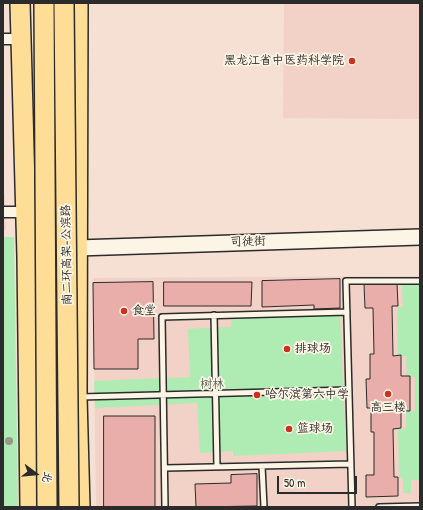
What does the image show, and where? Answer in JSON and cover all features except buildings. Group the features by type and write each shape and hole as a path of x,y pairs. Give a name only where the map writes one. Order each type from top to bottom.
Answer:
{"highway":[{"path":"20,3 12,39 27,257 30,507"},
{"path":"30,3 38,257 46,323"},
{"name":"南二环高架-公滨路","path":"44,3 47,507"},
{"name":"南二环高架-公滨路","path":"64,3 69,507"},
{"path":"78,3 77,397 80,507"}],"main road":[{"path":"25,212 77,248"},
{"name":"司徒街","path":"77,248 420,237"}],"street":[{"path":"3,212 25,212"}],"lane":[{"path":"352,507 346,281 420,280"},
{"path":"166,507 162,317 347,312"},
{"path":"214,316 217,467"},
{"path":"77,397 349,390"},
{"path":"165,468 351,464"},
{"path":"262,466 264,507"},
{"path":"379,507 420,506"}],"shaded area":[{"name":"黑龙江省中医药科学院","path":"284,3 420,3 420,119 283,118"},
{"path":"3,194 5,194 6,230 3,230"},
{"name":"哈尔滨第六中学","path":"420,276 420,507 96,507 93,278"}],"green space":[{"path":"3,237 14,237 18,507 3,507"},
{"path":"420,283 420,480 411,480 411,493 403,493 403,478 399,478 398,429 406,429 406,411 415,411 415,377 407,377 406,356 398,356 397,307 403,307 402,284"},
{"name":"树林","path":"340,315 346,451 233,456 233,451 200,453 197,403 95,408 94,381 190,377 188,329 231,327 232,319"}],"place":[{"name":"黑龙江省中医药科学院","path":"352,61"},
{"name":"食堂","path":"124,311"},
{"name":"排球场","path":"287,349"},
{"name":"高三楼","path":"388,394"},
{"name":"哈尔滨第六中学","path":"257,395"},
{"name":"篮球场","path":"289,429"}]}
